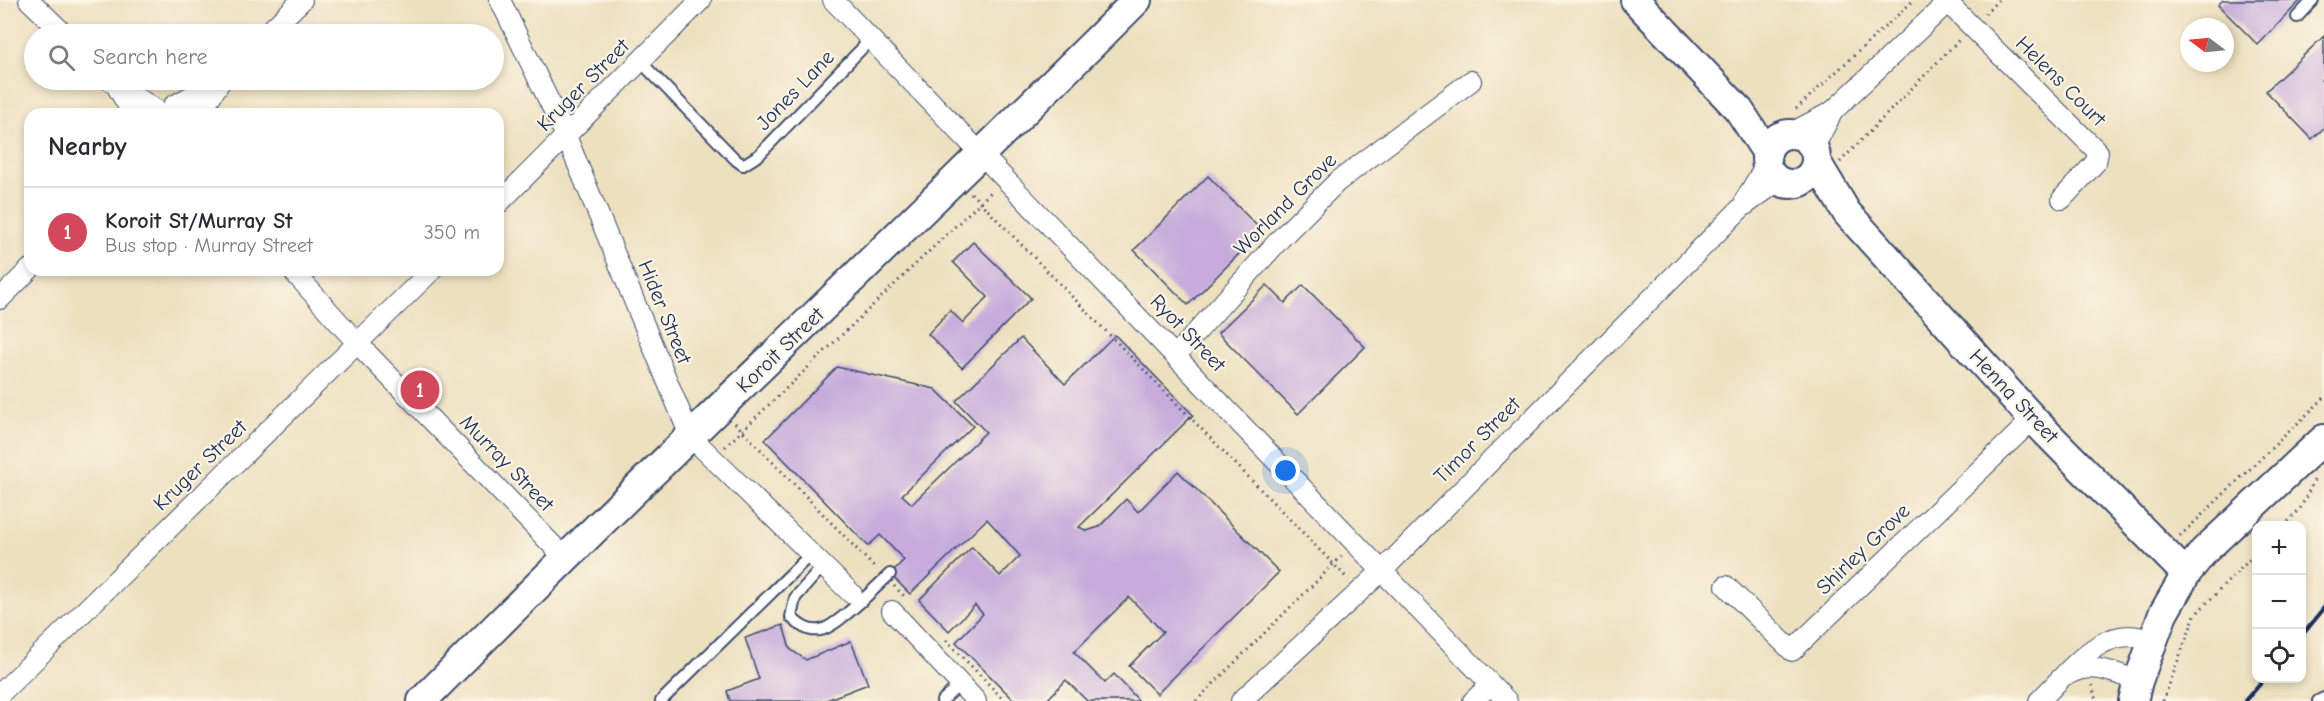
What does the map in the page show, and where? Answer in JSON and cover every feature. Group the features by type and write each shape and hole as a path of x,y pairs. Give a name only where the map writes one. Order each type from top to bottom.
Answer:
{"street":[{"path":"29,0 54,24"},
{"path":"277,24 302,0"},
{"name":"Hider Street","path":"500,0 566,136 690,436 852,594"},
{"name":"Kruger Street","path":"504,198 701,0"},
{"name":"Ryot Street","path":"832,0 1383,570 1506,701"},
{"name":"Koroit Street","path":"422,701 564,557 981,156 1137,0"},
{"name":"Henna Street","path":"1635,0 1739,110 1791,157 1847,213 2033,418 2186,574"},
{"name":"Timor Street","path":"1791,157 1833,111 1948,1"},
{"name":"Helens Court","path":"1948,1 2098,152 2096,162 2062,199"},
{"name":"Worland Grove","path":"1176,355 1281,238 1337,182 1471,81"},
{"path":"118,90 129,108"},
{"path":"128,90 161,108"},
{"path":"172,108 204,90"},
{"path":"203,108 215,90"},
{"name":"Timor Street","path":"1241,701 1383,570 1791,157 1833,111"},
{"path":"0,299 24,275"},
{"name":"Murray Street","path":"297,276 358,344 564,557"},
{"name":"Kruger Street","path":"0,694 426,276"},
{"name":"Shirley Grove","path":"1726,586 1792,651 2033,418"},
{"path":"2061,680 2088,667 2105,670 2135,691 2163,614 2186,574 2212,544 2324,439"},
{"path":"892,611 976,701"},
{"path":"2039,701 2083,658 2105,641 2133,634 2152,642"},
{"path":"1473,701 1490,684"}],"lane":[{"path":"2297,17 2313,0"},
{"name":"Jones Lane","path":"641,62 743,165 759,155 871,39"},
{"path":"817,560 795,598 791,617 802,627 821,630 841,619 888,576"},
{"path":"664,700 817,560"},
{"path":"942,701 960,684"},
{"path":"2318,701 2324,698"}],"path":[{"path":"1791,157 1914,0"},
{"path":"1791,157 1972,27 1998,0"},
{"path":"958,178 1360,591"},
{"path":"713,459 1004,179"},
{"path":"2164,551 2324,398"},
{"path":"720,408 888,576 910,603"},
{"path":"2288,521 2300,509 2315,478"},
{"path":"1196,701 1356,542"},
{"path":"2163,701 2195,615 2252,557"},
{"path":"941,635 1005,701"}],"building":[{"path":"2223,0 2301,0 2258,45 2234,21 2234,18 2231,18 2218,5"},
{"path":"2324,36 2324,77 2321,80 2324,83 2324,128 2312,139 2266,91"},
{"path":"1208,176 1262,231 1188,305 1134,250"},
{"path":"973,242 1031,298 962,368 928,334 950,310 963,323 988,297 953,262"},
{"path":"1267,285 1285,303 1303,285 1365,347 1298,414 1218,333"},
{"path":"1115,335 1193,415 1079,527 1087,531 1099,527 1126,499 1138,512 1178,471 1279,572 1157,694 1129,666 1163,632 1129,597 1074,652 1105,683 1114,674 1139,701 1087,701 1066,680 1046,701 1015,701 956,642 983,614 975,605 949,631 919,600 972,547 1000,576 1020,556 987,519 910,594 890,574 904,560 880,535 868,546 765,440 837,367 935,389 973,426 902,495 912,504 986,432 956,401 1021,338 1065,384"},
{"path":"783,625 790,649 806,660 851,641 868,684 824,701 730,701 727,691 759,679 745,638"}],"railway":[{"path":"2306,630 2324,608"},
{"path":"2245,701 2261,683"}],"place":[{"name":"Koroit St/Murray St","path":"420,390"}]}
